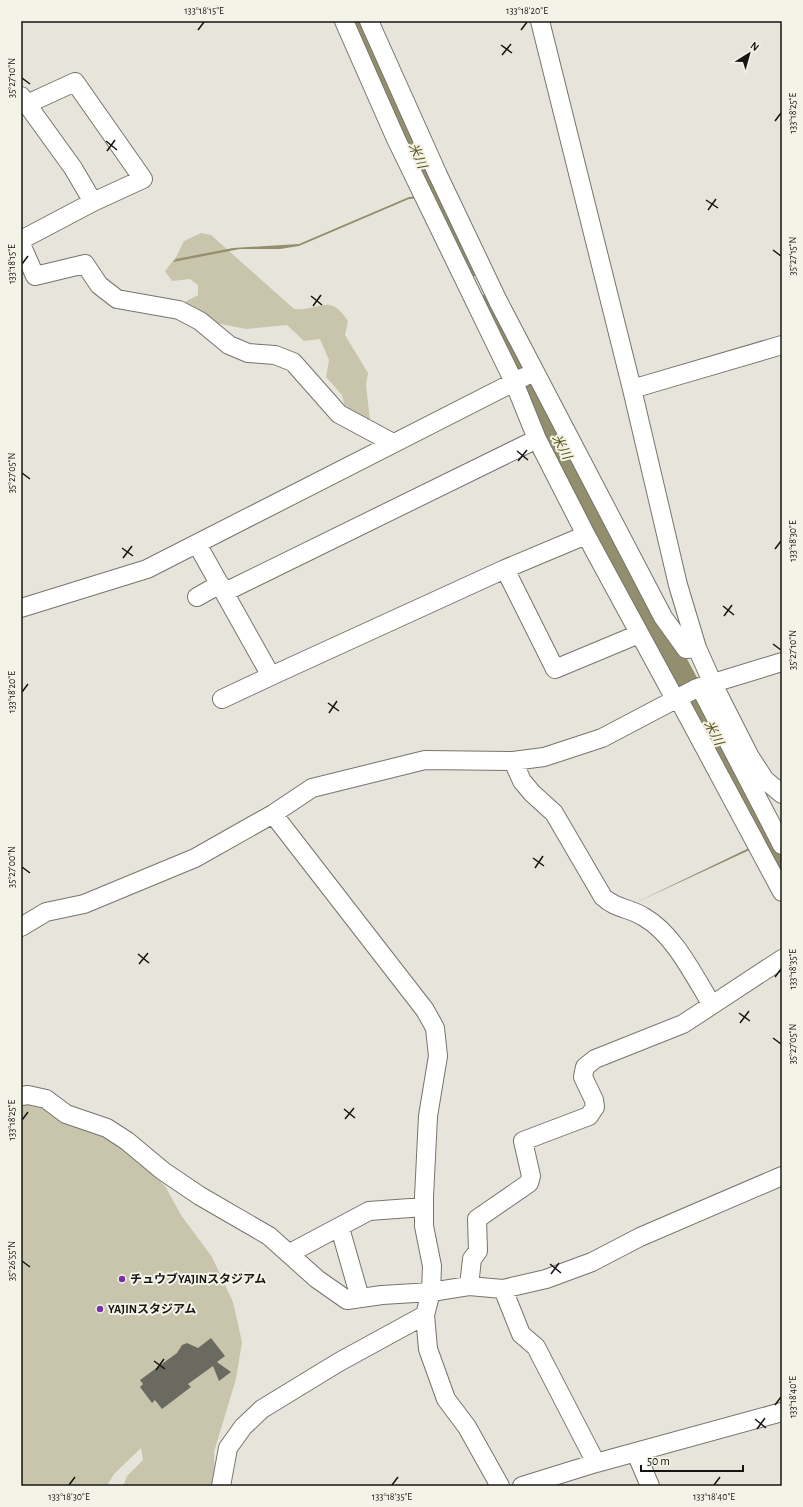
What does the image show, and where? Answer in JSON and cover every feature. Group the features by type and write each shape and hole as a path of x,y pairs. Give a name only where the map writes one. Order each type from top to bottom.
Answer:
{"street":[{"path":"344,21 403,153 514,382 537,439 639,634 750,758 764,780 782,794"},
{"path":"368,21 438,176 534,372 560,416 664,617 686,648 697,648"},
{"path":"540,21 632,389 678,585 697,648 691,692 782,892"},
{"path":"21,240 93,202 142,179 75,82 24,100 73,168 93,202"},
{"path":"21,244 35,276 86,264 99,285 117,299 179,310 200,321 229,345 248,353 275,355 293,362 339,414 393,443"},
{"path":"632,389 782,344"},
{"path":"21,608 147,568 534,372"},
{"path":"197,597 223,588 537,439"},
{"path":"222,699 505,569 586,535"},
{"path":"196,544 223,588 272,676"},
{"path":"505,569 555,669 639,634"},
{"path":"21,927 46,912 84,904 195,858 273,814 312,788 331,785 396,766 425,760 513,761 544,756 602,738 691,692 782,662"},
{"path":"691,692 782,845"},
{"path":"513,761 522,781 532,793 554,812 603,897 611,904 644,916 659,929 678,950 712,1005"},
{"path":"273,814 425,1010 435,1028 438,1056 428,1116 424,1207 424,1226 432,1266 431,1292 425,1315 428,1349 446,1399 468,1427 500,1486"},
{"path":"469,1286 472,1259 478,1251 477,1219 529,1184 531,1176 522,1141 589,1116 595,1107 594,1100 583,1077 586,1067 595,1059 683,1024 782,959"},
{"path":"21,1096 28,1095 46,1099 66,1114 107,1128 127,1141 163,1171 200,1196 270,1236 313,1275 347,1300 382,1295 431,1292 469,1286 503,1289 546,1279 592,1262 640,1237 782,1176"},
{"path":"290,1253 340,1228 369,1211 424,1207"},
{"path":"340,1228 360,1298"},
{"path":"503,1289 521,1334 536,1347 596,1463"},
{"path":"221,1486 228,1448 243,1427 262,1409 332,1366 425,1315"},
{"path":"522,1486 596,1463 782,1412"},
{"path":"636,1453 650,1486"}],"shaded area":[{"path":"419,196 420,198 409,199 299,246 280,249 240,249 173,262 176,259 233,248 299,244 409,197"},
{"path":"201,233 211,235 294,309 330,305 341,312 348,321 345,335 368,373 366,385 370,421 346,411 342,395 326,377 329,360 320,339 304,341 287,325 246,329 206,321 184,307 185,302 198,295 198,285 190,279 172,281 165,271 176,257 184,241"},
{"path":"753,845 754,848 635,903 747,849"},
{"name":"YAJINスタジアム","path":"21,1102 43,1106 105,1135 126,1150 165,1186 181,1215 212,1257 233,1302 242,1342 236,1379 214,1452 215,1486 123,1486 127,1476 143,1460 141,1448 114,1474 107,1486 21,1486"}],"building":[{"path":"211,1338 225,1356 217,1362 231,1372 219,1381 213,1366 188,1384 191,1387 162,1409 155,1400 152,1403 140,1387 143,1384 140,1380 177,1353 182,1345 187,1343 198,1348"}],"waterway":[{"name":"米川","path":"360,21 420,162 471,264"},
{"name":"米川","path":"491,305 544,415 591,506 782,863"}],"place":[{"name":"チュウブYAJINスタジアム","path":"122,1279"},
{"name":"YAJINスタジアム","path":"100,1309"}]}
